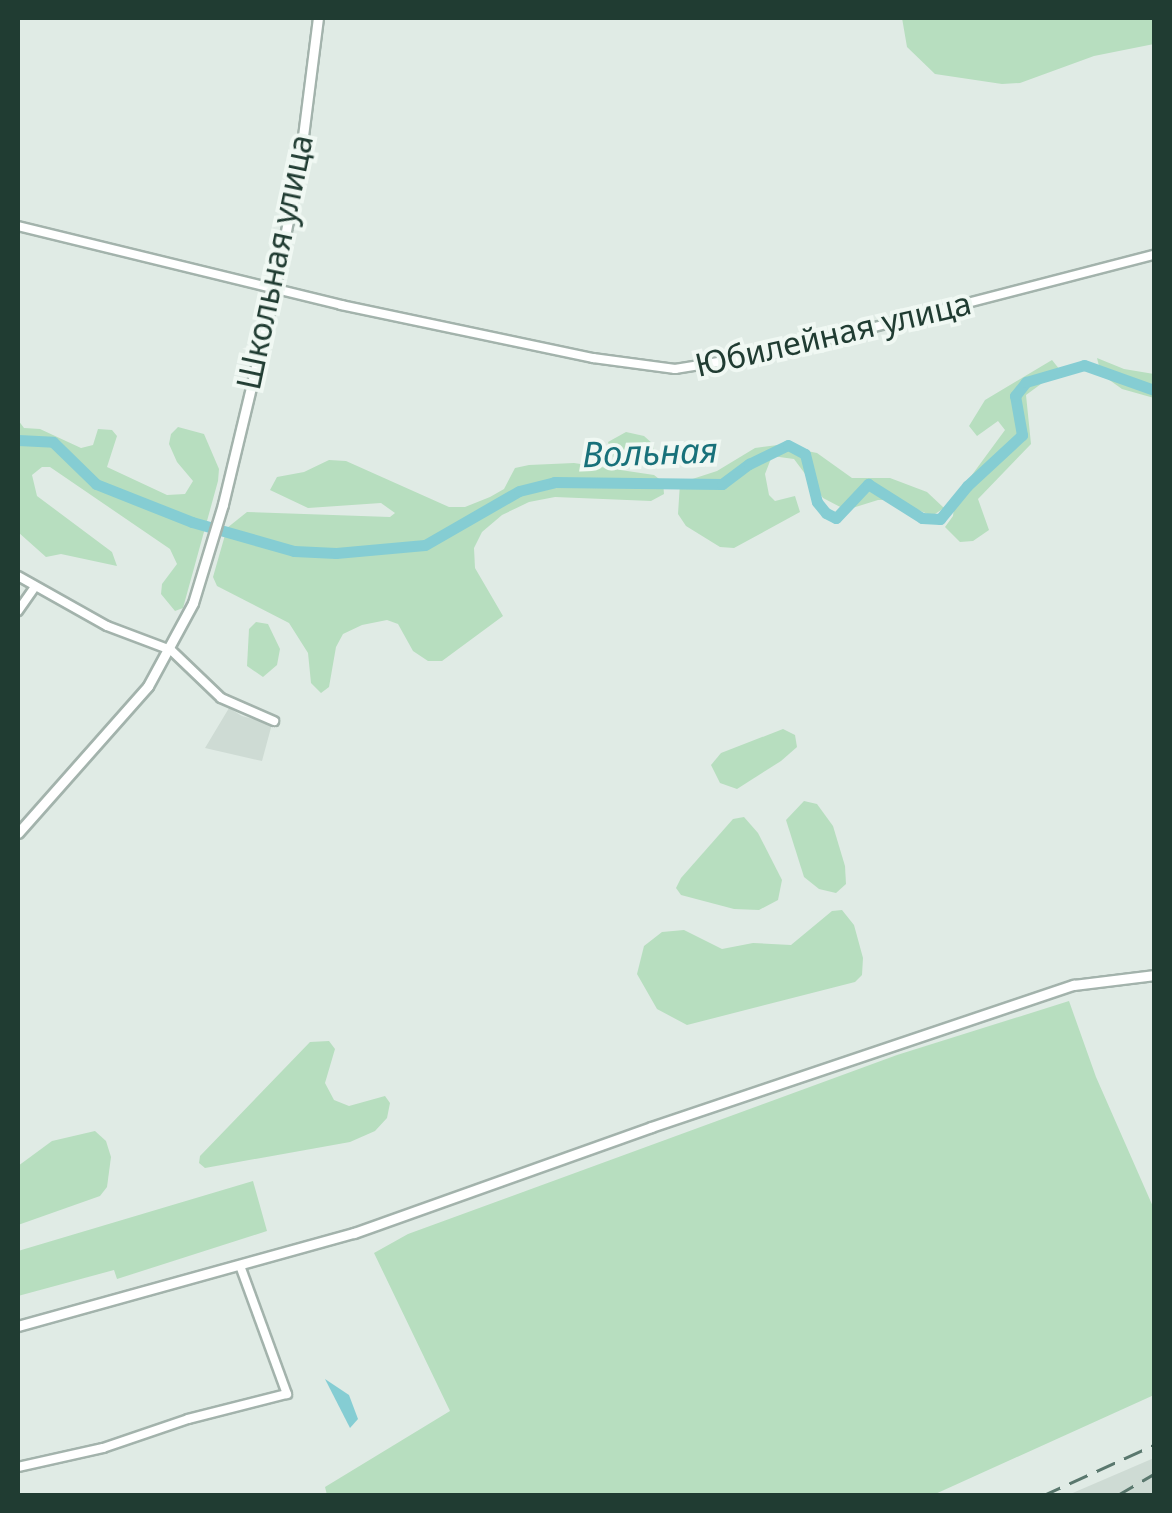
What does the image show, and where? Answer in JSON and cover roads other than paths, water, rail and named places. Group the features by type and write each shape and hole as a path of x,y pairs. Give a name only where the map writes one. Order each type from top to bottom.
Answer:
{"street":[{"name":"Школьная улица","path":"171,650 209,556 274,287 300,160 318,18"},
{"name":"Юбилейная улица","path":"18,226 593,358 691,369 774,353 1154,255"},
{"path":"18,576 108,626 171,650 221,698 274,721"},
{"path":"18,611 35,587"},
{"path":"18,833 119,721 171,650"},
{"path":"18,1326 354,1234 1074,986 1154,974"},
{"path":"18,1467 103,1448 188,1419 287,1394 240,1268"}],"water":[{"path":"325,1379 349,1395 358,1419 350,1428"}],"waterway":[{"name":"Вольная","path":"18,440 53,442 96,484 192,522 294,551 336,553 425,545 519,491 554,482 722,484 749,464 788,445 805,454 817,502 836,518 868,484 922,518 940,519 967,486 1022,435 1015,396 1026,382 1084,365 1154,390"}],"railway":[{"path":"1042,1496 1154,1445"},
{"path":"1116,1496 1154,1474"}]}
